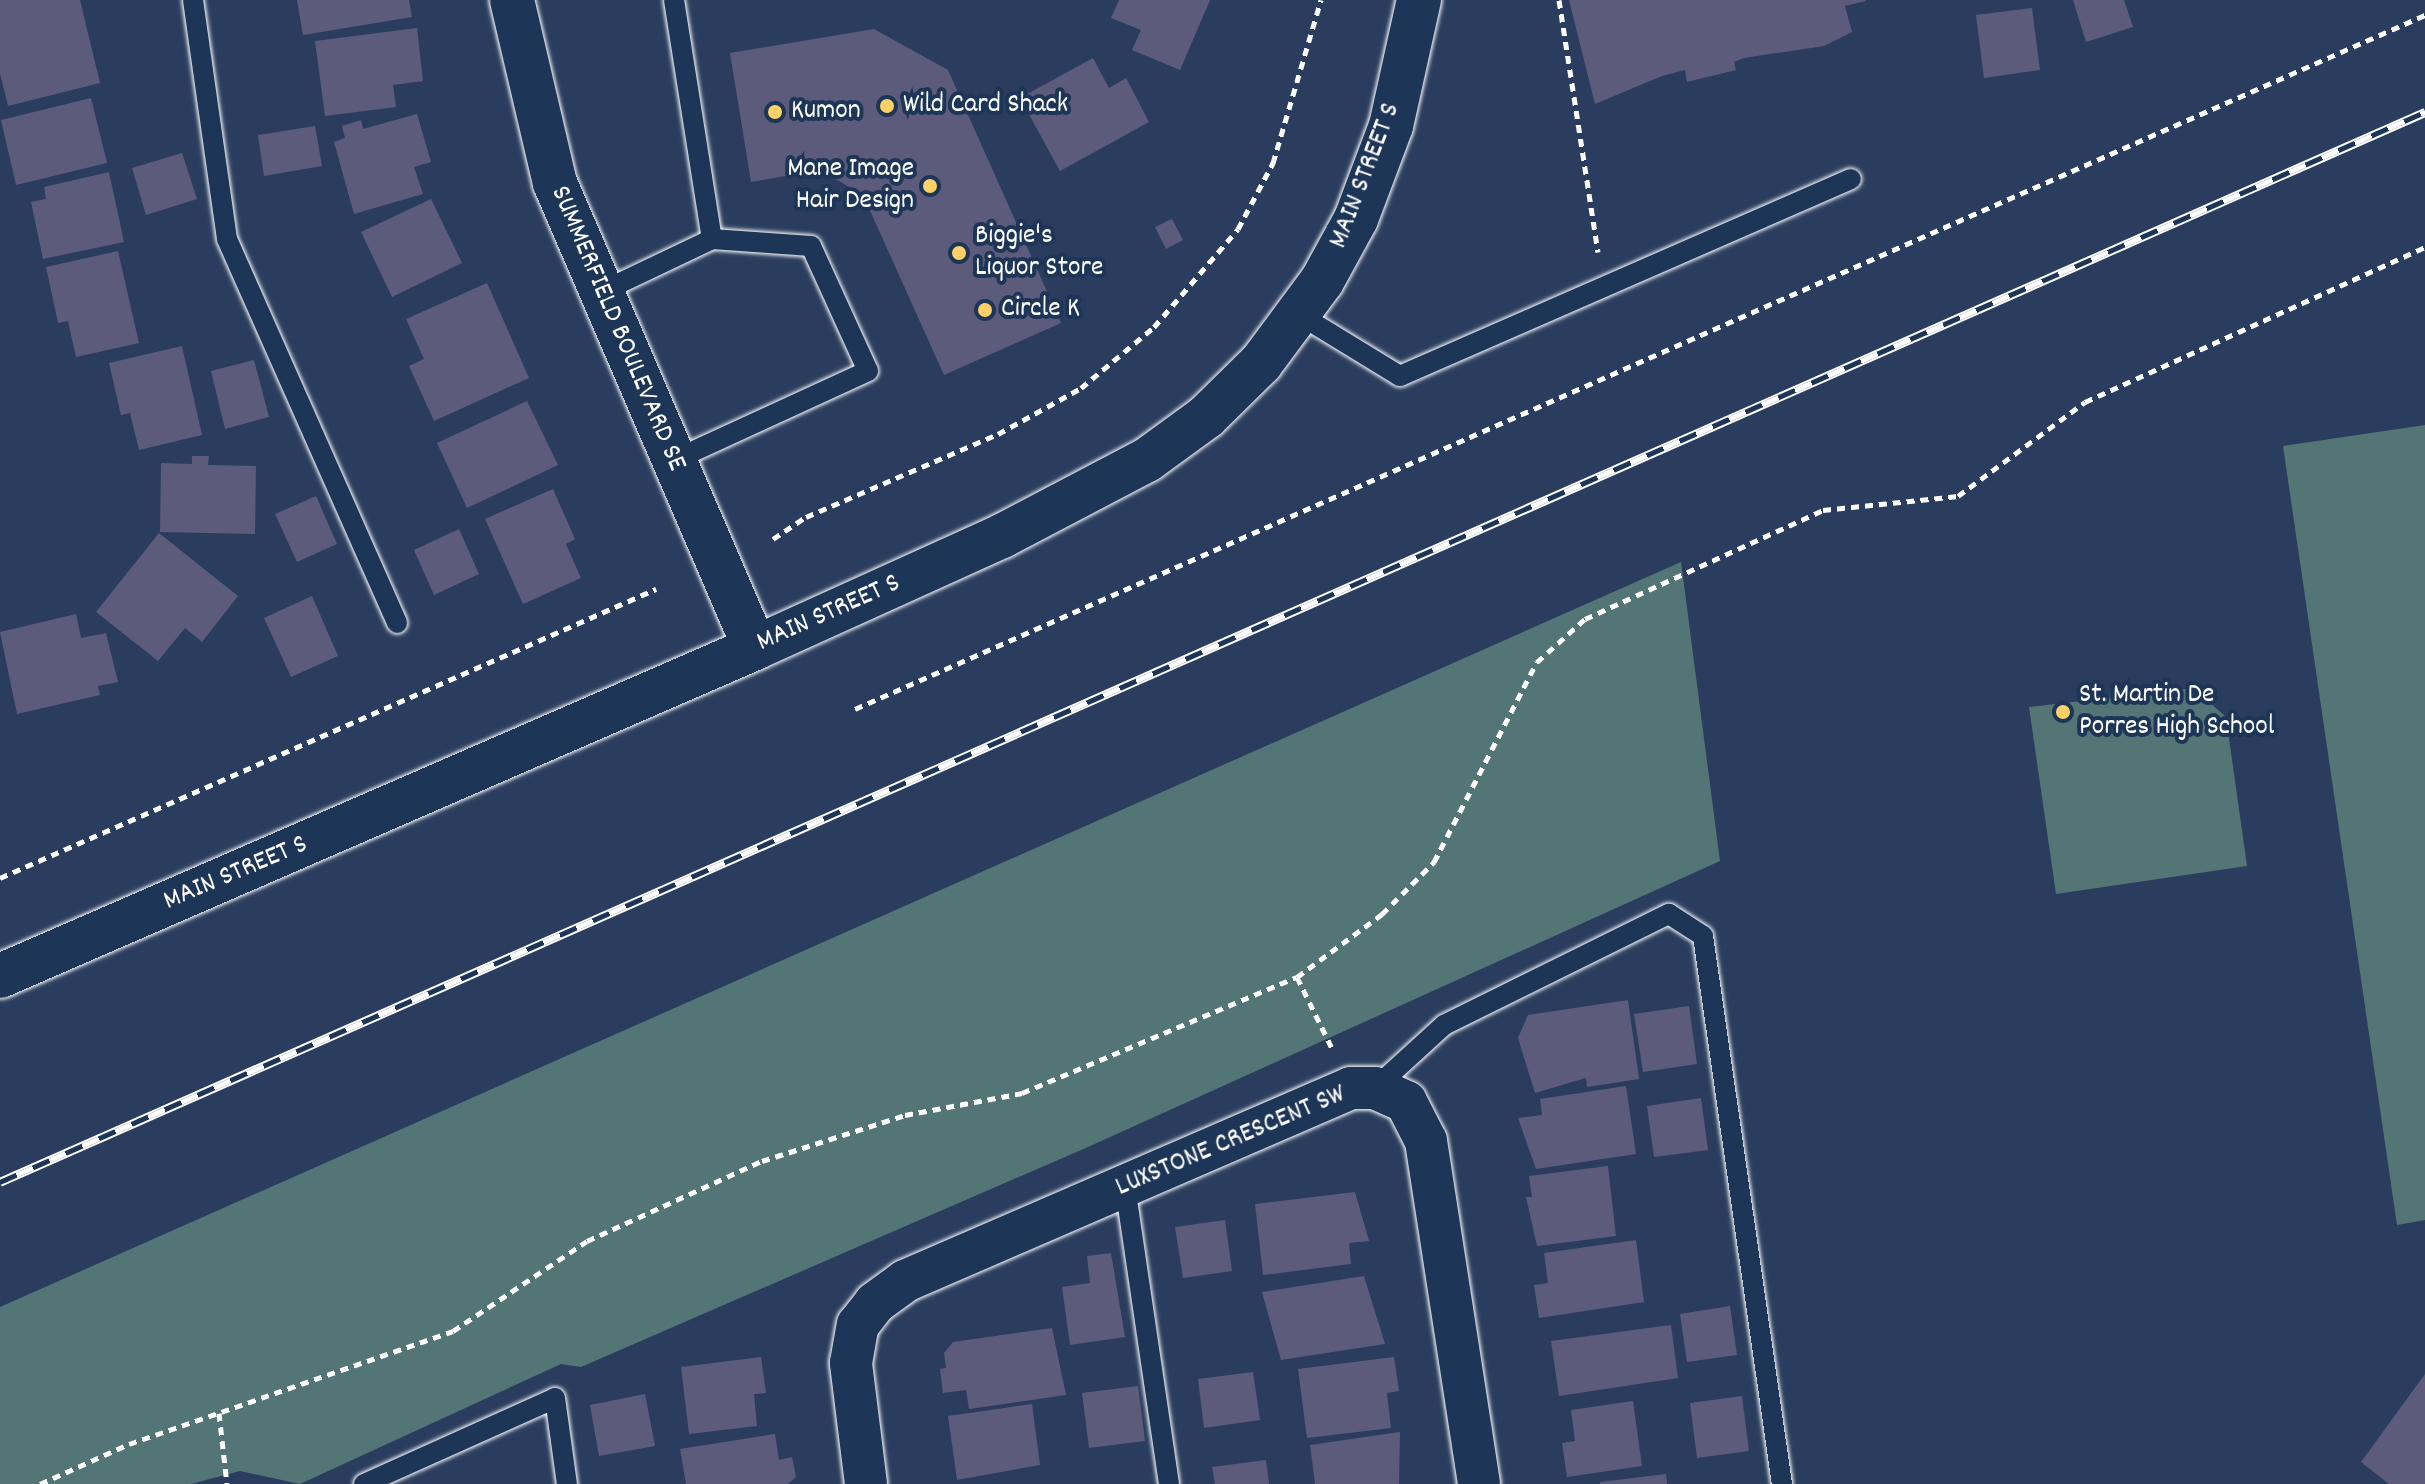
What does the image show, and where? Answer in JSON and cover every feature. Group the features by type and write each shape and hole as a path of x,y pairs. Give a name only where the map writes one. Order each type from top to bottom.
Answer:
{"main road":[{"name":"SUMMERFIELD BOULEVARD SE","path":"512,0 555,183 599,293 755,648"},
{"name":"MAIN STREET S","path":"0,976 755,648 1002,536 1147,460 1206,417 1300,315 1356,219 1391,126 1419,0"}],"street":[{"name":"LUXSTONE CRESCENT SW","path":"866,1484 851,1363 858,1325 875,1303 905,1281 1363,1088 1406,1102 1426,1141 1479,1484"}],"lane":[{"path":"193,0 227,239 397,623"},
{"path":"674,0 712,239"},
{"path":"1300,315 1400,376 1851,179"},
{"path":"599,293 712,239 811,246 868,371 672,461"},
{"path":"1363,1088 1444,1025 1669,914 1703,936 1782,1484"},
{"path":"1125,1186 1169,1484"},
{"path":"364,1484 555,1398 567,1484"}],"path":[{"path":"773,539 806,517 998,434 1081,388 1154,327 1238,229 1273,163 1321,0"},
{"path":"1559,0 1604,287"},
{"path":"855,709 2425,15"},
{"path":"40,1484 219,1413 453,1331 587,1241 762,1161 905,1115 1022,1093 1297,977 1382,914 1434,862 1537,662 1585,619 1823,510 1958,496 2085,402 2425,247"},
{"path":"0,878 656,589"},
{"path":"1297,977 1363,1088"},
{"path":"219,1413 227,1484"}],"green space":[{"path":"2425,425 2425,1220 2397,1225 2283,446"},
{"path":"1681,562 1720,861 1088,1147 581,1367 561,1364 300,1484 240,1471 191,1484 0,1484 0,1307"},
{"path":"2193,688 2226,717 2247,866 2056,894 2029,707"}],"building":[{"path":"0,0 80,0 100,83 8,106 0,73"},
{"path":"297,0 409,0 412,17 303,35"},
{"path":"1119,0 1210,0 1180,70 1132,50 1141,30 1111,18"},
{"path":"1569,0 1866,1 1845,6 1852,32 1824,46 1744,58 1734,62 1736,70 1687,82 1685,70 1662,76 1595,104"},
{"path":"2073,0 2124,0 2133,27 2086,42"},
{"path":"2032,8 2040,70 1984,78 1976,15"},
{"path":"417,28 423,81 393,85 396,107 325,116 315,41"},
{"path":"874,29 948,70 1061,323 944,375 863,195 820,170 751,182 730,53"},
{"path":"1093,58 1109,88 1126,78 1149,122 1060,171 1020,98"},
{"path":"91,98 107,163 16,185 1,120"},
{"path":"417,114 431,162 414,167 423,194 354,214 334,142 345,138 342,126 361,120 363,129"},
{"path":"315,126 322,166 264,176 258,135"},
{"path":"182,153 197,199 146,215 132,168"},
{"path":"109,172 124,242 43,259 31,202 46,199 44,187"},
{"path":"431,199 462,263 392,297 361,232"},
{"path":"1172,219 1183,240 1166,249 1155,227"},
{"path":"118,251 139,343 76,357 68,321 58,323 46,267"},
{"path":"487,283 529,378 434,421 409,366 424,359 406,319"},
{"path":"182,346 202,435 139,450 130,413 121,415 109,363"},
{"path":"254,360 269,417 225,429 211,371"},
{"path":"527,401 558,465 467,508 437,443"},
{"path":"192,456 209,456 208,465 256,466 255,534 160,532 161,463 192,464"},
{"path":"553,489 575,539 566,544 581,578 523,604 485,519"},
{"path":"316,496 337,544 297,562 275,514"},
{"path":"459,529 479,574 434,595 414,550"},
{"path":"159,533 238,596 202,642 185,628 158,661 96,612"},
{"path":"312,596 338,656 291,677 264,618"},
{"path":"76,614 81,638 106,633 118,682 98,686 100,695 17,714 0,632"},
{"path":"1628,1000 1639,1079 1587,1087 1586,1078 1535,1093 1518,1038 1528,1015"},
{"path":"1689,1006 1697,1064 1643,1072 1634,1014"},
{"path":"1626,1086 1636,1154 1536,1169 1518,1118 1542,1115 1540,1099"},
{"path":"1701,1098 1708,1150 1654,1157 1647,1106"},
{"path":"1608,1166 1616,1236 1537,1246 1526,1197 1532,1197 1529,1176"},
{"path":"1355,1192 1369,1241 1349,1243 1351,1264 1263,1275 1255,1204"},
{"path":"1225,1220 1232,1271 1183,1278 1175,1227"},
{"path":"1636,1240 1644,1302 1539,1318 1534,1285 1548,1283 1544,1253"},
{"path":"1111,1253 1125,1337 1070,1345 1062,1287 1090,1283 1087,1256"},
{"path":"1364,1276 1385,1344 1281,1360 1262,1292"},
{"path":"1730,1306 1737,1355 1687,1362 1680,1314"},
{"path":"1671,1325 1678,1378 1559,1396 1551,1341"},
{"path":"1052,1328 1066,1395 969,1409 966,1390 943,1393 940,1369 946,1368 944,1353 953,1342"},
{"path":"761,1357 766,1393 754,1394 757,1426 689,1434 681,1367"},
{"path":"1394,1357 1399,1391 1387,1393 1391,1428 1307,1438 1298,1369"},
{"path":"1253,1372 1260,1420 1204,1428 1198,1379"},
{"path":"2425,1374 2425,1484 2389,1484 2361,1462"},
{"path":"1138,1386 1145,1441 1089,1448 1082,1393"},
{"path":"645,1394 655,1446 599,1456 590,1405"},
{"path":"1742,1396 1749,1451 1697,1458 1690,1403"},
{"path":"1633,1401 1642,1466 1567,1477 1562,1443 1575,1441 1571,1410"},
{"path":"1032,1404 1040,1465 957,1480 948,1416"},
{"path":"1400,1432 1399,1484 1315,1484 1310,1445"},
{"path":"775,1434 779,1460 792,1457 796,1477 788,1484 686,1484 680,1449"},
{"path":"1266,1460 1269,1484 1215,1484 1212,1467"},
{"path":"1666,1474 1667,1484 1600,1484 1600,1482"}],"railway":[{"path":"0,1182 2425,112"}],"place":[{"name":"Wild Card Shack","path":"887,106"},
{"name":"Kumon","path":"775,112"},
{"name":"Mane Image Hair Design","path":"930,186"},
{"name":"Biggie's Liquor Store","path":"959,253"},
{"name":"Circle K","path":"985,310"},
{"name":"St. Martin De Porres High School","path":"2063,712"}]}
